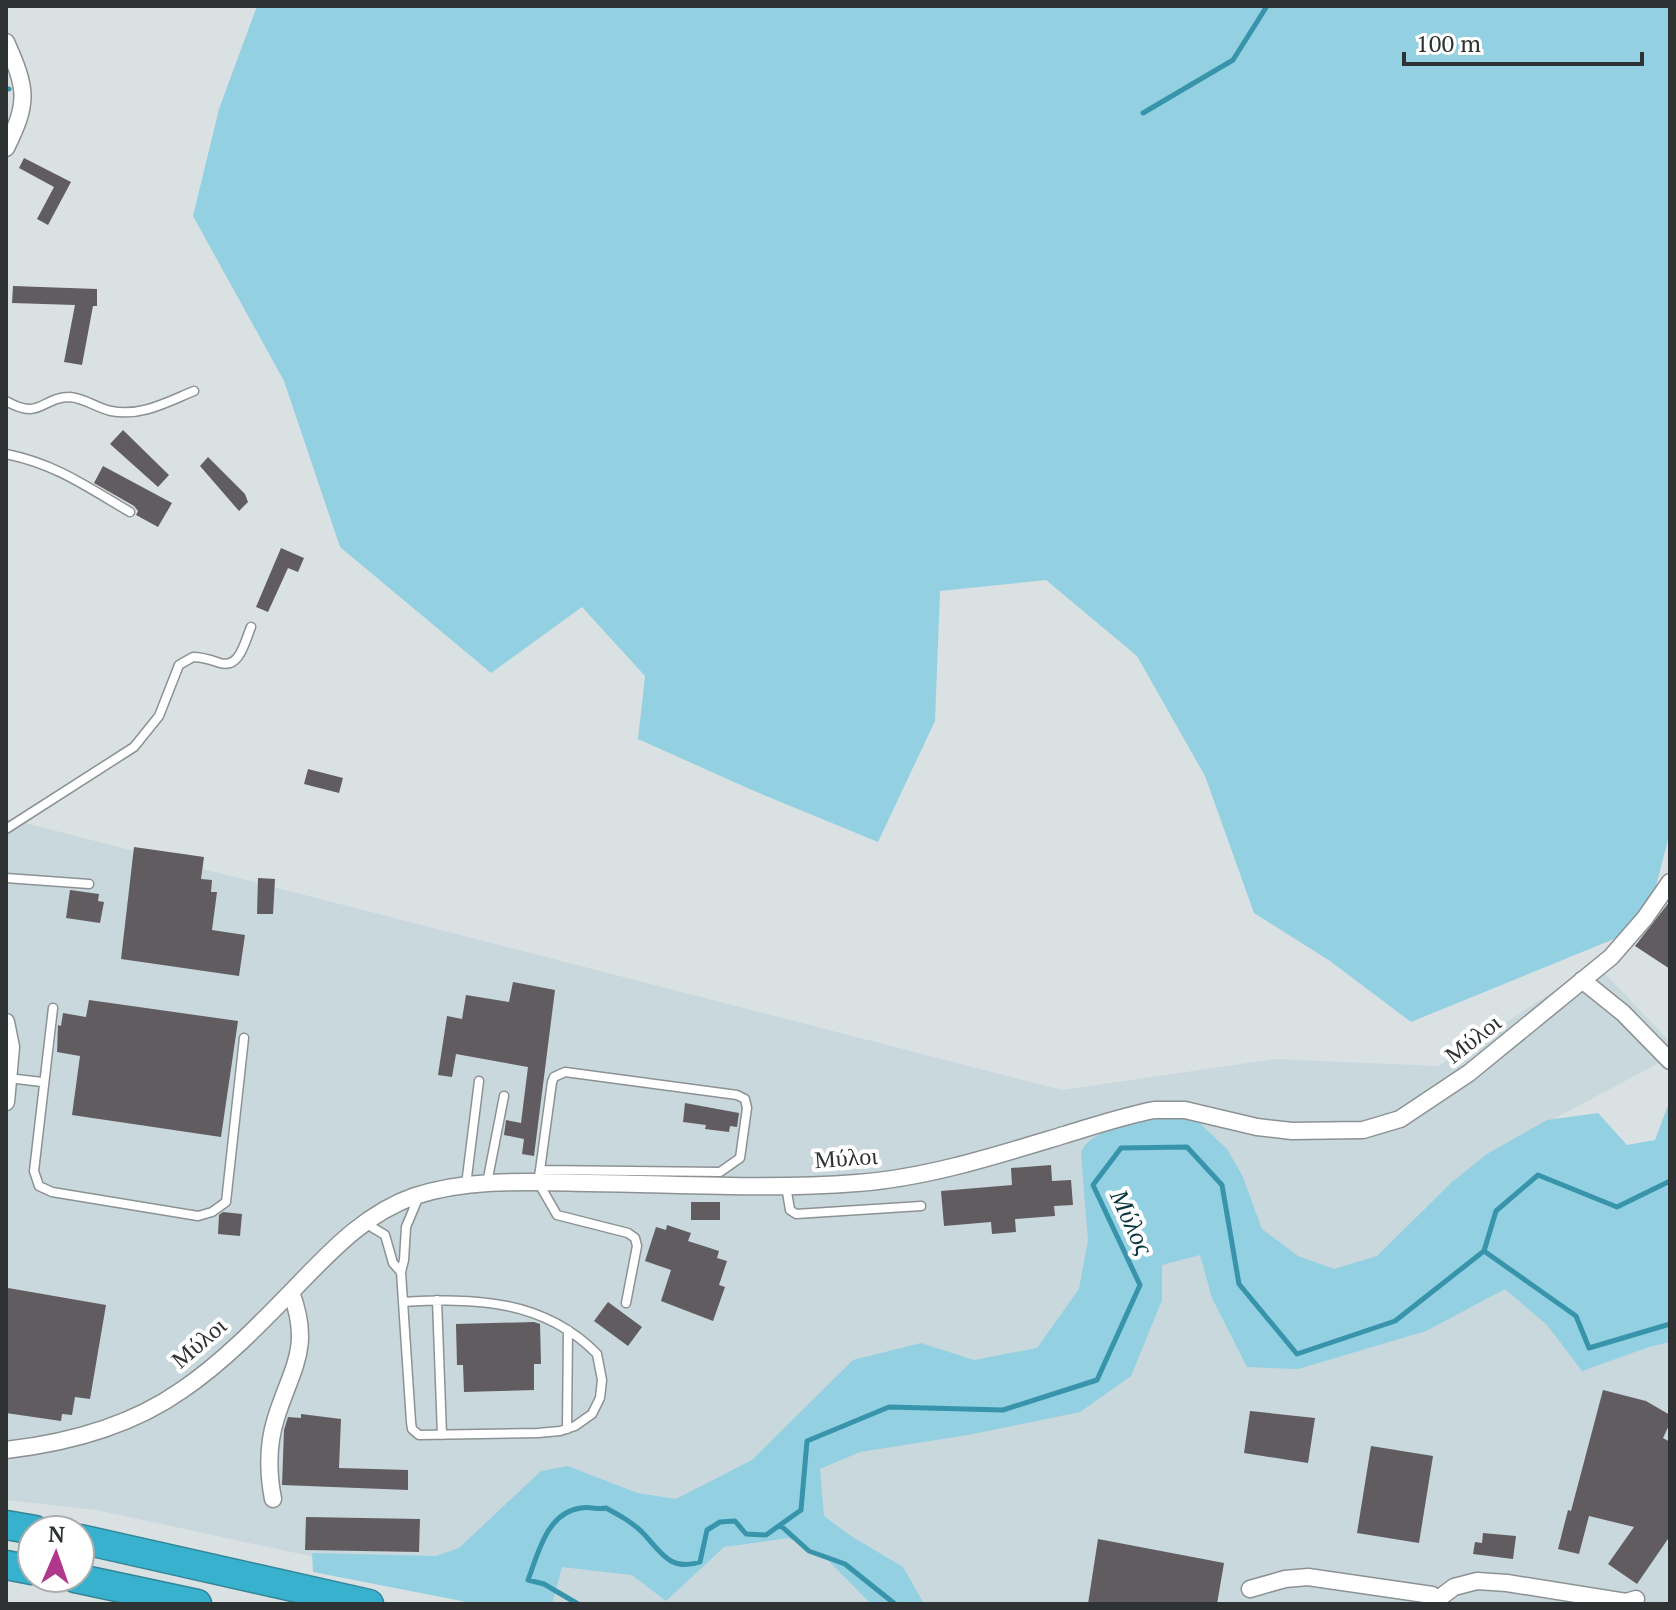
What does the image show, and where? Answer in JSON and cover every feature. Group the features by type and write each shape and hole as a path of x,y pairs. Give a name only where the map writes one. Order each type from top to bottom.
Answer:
{"highway":[{"path":"96,1543 369,1604"},
{"path":"96,1582 197,1604"}],"street":[{"path":"6,42 24,92 21,117 6,148"},
{"name":"Μύλοι","path":"6,1450 53,1444 96,1431 124,1421 181,1391 214,1364 364,1223 420,1195 539,1176 786,1185 857,1183 902,1177 1154,1110 1185,1110 1241,1124 1292,1131 1375,1128 1400,1119 1438,1096 1505,1045 1624,944 1670,882"},
{"path":"1582,980 1623,1013 1670,1061"},
{"path":"6,1022 11,1047 6,1102"},
{"path":"273,1499 270,1478 272,1438 301,1344 301,1321 291,1292"},
{"path":"1250,1589 1285,1579 1308,1577 1424,1594 1439,1602 1454,1587 1477,1581 1626,1602 1636,1599"}],"lane":[{"path":"6,401 33,409 68,397 111,411 139,412 194,391"},
{"path":"6,454 57,469 130,512"},
{"path":"6,829 134,747 159,716 179,665 193,657 233,663 251,627"},
{"path":"6,878 89,884"},
{"path":"53,1008 34,1171 39,1186 52,1192 198,1216 206,1215 226,1202 244,1038"},
{"path":"539,1176 720,1172 740,1158 747,1104 737,1095 561,1072 552,1082 539,1176 559,1216 628,1233 635,1238 637,1246 626,1303"},
{"path":"8,1078 42,1082"},
{"path":"466,1186 479,1081"},
{"path":"487,1184 504,1096"},
{"path":"786,1185 790,1210 796,1214 921,1206"},
{"path":"403,1302 486,1301 546,1317 568,1330 597,1354 602,1387 592,1414 567,1429 538,1433 419,1435 412,1429 403,1302 401,1272 406,1227 420,1195"},
{"path":"364,1223 385,1235 393,1263 401,1272"},
{"path":"437,1300 442,1435"},
{"path":"567,1429 568,1330"}],"shaded area":[{"path":"257,6 1670,6 1670,832 1655,890 1619,937 1411,1022 1330,961 1254,913 1205,776 1137,656 1046,580 940,591 935,721 878,842 638,739 645,676 582,607 491,673 340,547 284,381 193,216 219,109"},
{"path":"6,818 1062,1090 1275,1059 1438,1066 1596,964 1670,1042 1670,1057 1497,1149 1670,1313 1670,1604 533,1604 96,1510 6,1500"},
{"path":"1670,1100 1670,1342 1582,1371 1547,1325 1505,1289 1426,1331 1298,1369 1247,1367 1212,1298 1200,1255 1162,1265 1162,1300 1131,1376 1080,1412 968,1435 860,1452 820,1469 824,1516 903,1567 924,1604 871,1604 821,1553 788,1538 724,1547 666,1601 632,1575 562,1567 552,1604 477,1604 313,1572 312,1553 436,1556 459,1548 541,1471 568,1466 637,1493 676,1499 752,1460 853,1360 921,1343 974,1360 1037,1348 1079,1289 1088,1240 1081,1154 1098,1135 1113,1129 1192,1116 1227,1149 1242,1175 1262,1229 1298,1256 1334,1269 1377,1256 1452,1182 1487,1154 1547,1120 1598,1113 1627,1145 1655,1140"}],"building":[{"path":"24,158 71,182 48,225 37,219 54,187 19,168"},
{"path":"13,286 97,289 97,306 93,306 82,365 64,362 75,305 12,303"},
{"path":"123,430 169,475 158,487 110,444"},
{"path":"208,457 245,494 248,502 239,511 200,466"},
{"path":"103,466 172,503 158,527 136,515 138,511 134,506 94,483"},
{"path":"281,548 304,558 298,572 288,568 268,612 256,607"},
{"path":"308,769 343,778 339,793 304,784"},
{"path":"134,847 204,857 201,879 212,880 211,892 217,892 212,930 245,935 239,976 121,959"},
{"path":"258,878 275,879 273,914 257,914"},
{"path":"70,890 99,894 98,901 104,902 100,923 66,918"},
{"path":"1670,901 1670,969 1635,946"},
{"path":"513,982 555,990 534,1156 522,1154 524,1139 504,1135 506,1120 521,1123 528,1067 456,1054 452,1077 438,1075 447,1016 462,1019 466,995 509,1002"},
{"path":"89,1000 238,1021 221,1137 72,1115 80,1056 57,1052 58,1025 61,1026 63,1013 86,1017"},
{"path":"685,1103 739,1113 737,1127 730,1126 729,1132 683,1122"},
{"path":"1051,1165 1052,1181 1071,1180 1073,1205 1054,1206 1055,1216 1015,1219 1016,1232 992,1234 991,1222 944,1226 941,1191 1012,1185 1011,1168"},
{"path":"691,1202 720,1202 720,1220 691,1220"},
{"path":"223,1212 242,1214 240,1236 218,1234 219,1215"},
{"path":"667,1225 691,1233 688,1241 719,1251 717,1258 727,1261 719,1285 725,1287 713,1321 661,1301 671,1270 645,1261 656,1227 666,1230"},
{"path":"8,1288 106,1305 90,1399 75,1397 72,1415 62,1414 61,1421 6,1413"},
{"path":"608,1302 642,1327 628,1346 594,1321"},
{"path":"456,1324 540,1324 541,1364 534,1364 534,1390 464,1392 463,1365 457,1365"},
{"path":"1603,1390 1646,1401 1670,1415 1663,1438 1670,1442 1670,1536 1637,1584 1608,1564 1634,1527 1589,1516 1579,1554 1558,1549"},
{"path":"1250,1411 1315,1418 1308,1463 1244,1453"},
{"path":"301,1414 341,1419 339,1468 408,1470 408,1490 282,1485 284,1430 288,1417 301,1418"},
{"path":"1371,1446 1433,1456 1419,1543 1357,1533"},
{"path":"306,1517 420,1519 419,1552 305,1550"},
{"path":"1483,1533 1516,1536 1513,1559 1473,1554 1475,1542 1482,1543"},
{"path":"1098,1539 1224,1563 1217,1604 1088,1604"}],"waterway":[{"path":"1143,113 1233,60 1267,6"},
{"name":"Μύλος","path":"578,1604 544,1584 528,1580 546,1536 560,1517 569,1511 606,1508 634,1525 667,1558 681,1564 700,1562 707,1530 720,1522 735,1521 746,1534 766,1535 801,1510 807,1441 889,1407 1003,1410 1097,1380 1140,1285 1093,1185 1121,1148 1187,1147 1222,1185 1239,1284 1297,1354 1395,1321 1484,1251 1496,1211 1538,1175 1617,1207 1670,1181"},
{"path":"1484,1251 1576,1316 1589,1348 1670,1324"},
{"path":"780,1525 809,1551 845,1564 895,1604"}]}
